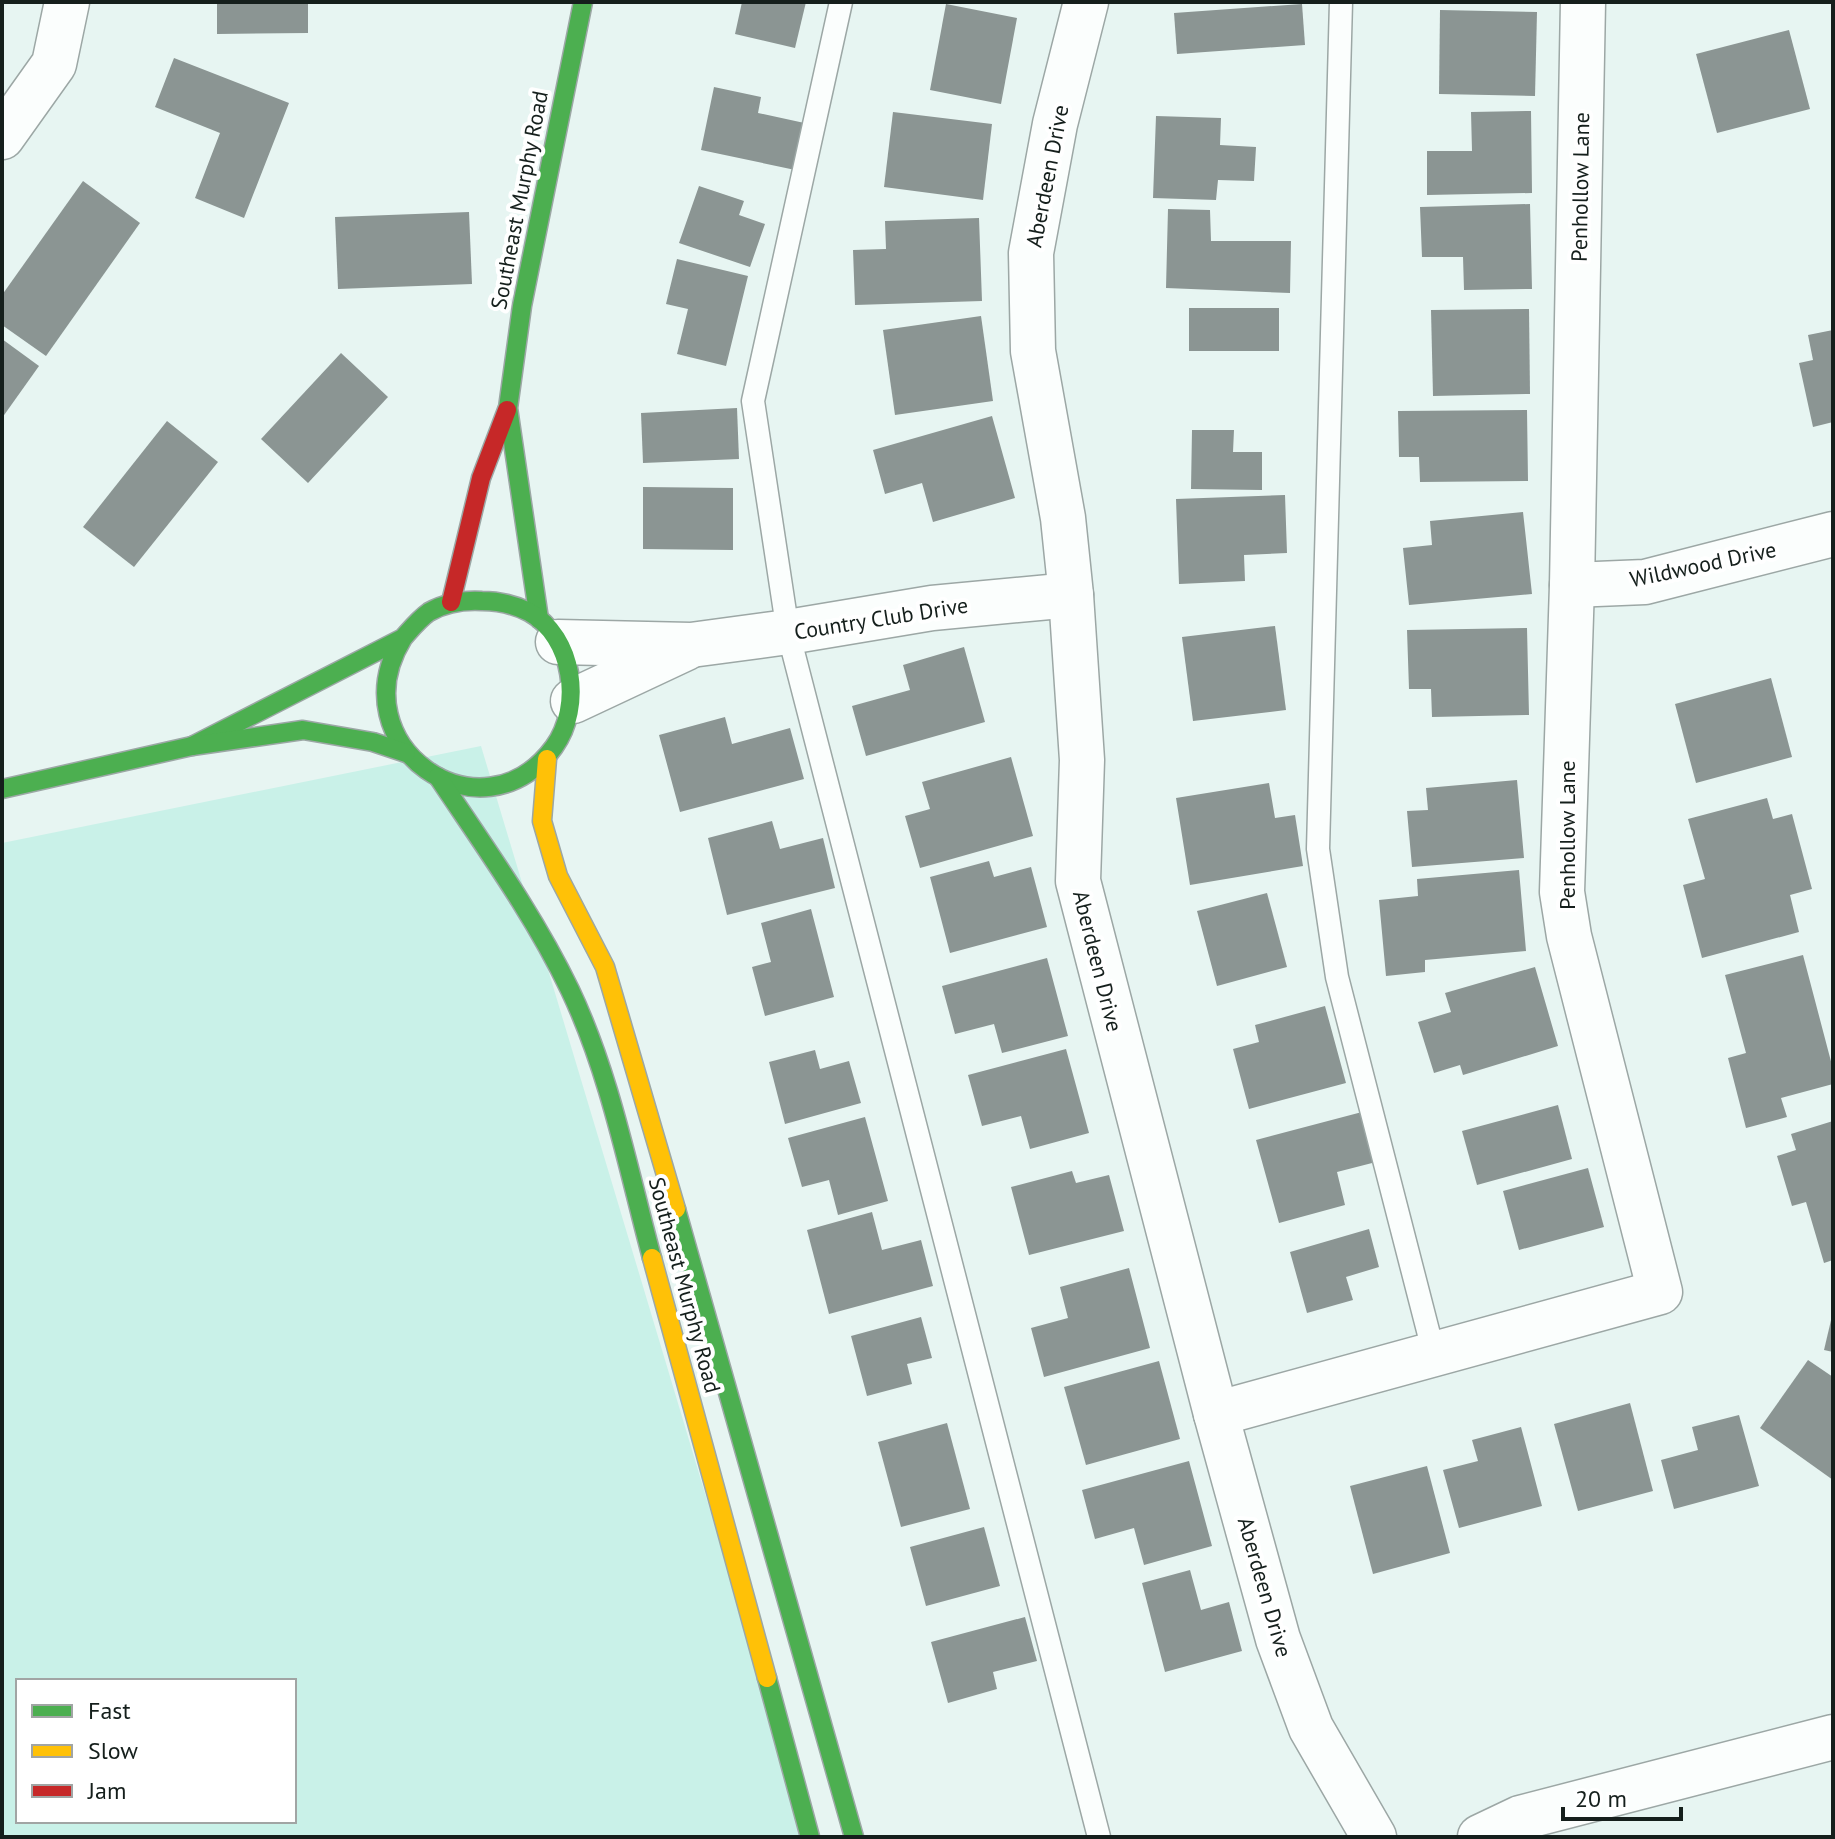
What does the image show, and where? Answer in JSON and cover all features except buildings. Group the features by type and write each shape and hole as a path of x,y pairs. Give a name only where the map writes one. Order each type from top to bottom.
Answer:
{"main road":[{"name":"Southeast Murphy Road","path":"451,602 481,478 508,408 522,306 583,2"},
{"name":"Southeast Murphy Road","path":"508,408 548,630"},
{"path":"2,789 192,746 303,730 373,742 406,753 438,777 459,785 491,787 522,777 547,759 565,732 573,701 570,669 548,630 512,604 482,598 451,602 424,616 403,638 389,665 385,695 390,725 406,753"},
{"path":"192,746 403,638"},
{"name":"Southeast Murphy Road","path":"547,759 542,821 558,876 605,967 854,1837"},
{"name":"Southeast Murphy Road","path":"438,777 525,909 570,990 602,1073 810,1837"}],"street":[{"path":"2,137 54,64 67,2"},
{"name":"Aberdeen Drive","path":"1086,2 1055,124 1031,253 1033,351 1063,518 1071,595 1082,760 1078,881 1216,1414 1278,1639 1311,1728 1374,1837"},
{"name":"Penhollow Lane","path":"1216,1414 1660,1292 1569,936 1562,892 1572,585 1583,2"},
{"name":"Wildwood Drive","path":"1572,585 1645,582 1833,534"},
{"name":"Country Club Drive","path":"548,630 691,645 932,608 1071,595"},
{"name":"Country Club Drive","path":"573,701 691,645"},
{"path":"1480,1837 1520,1818 1833,1737"}],"lane":[{"path":"841,2 753,401 788,632 1099,1837"},
{"path":"1341,2 1318,849 1337,977 1434,1354"}],"green space":[{"path":"481,746 808,1837 2,1837 2,843"}],"traffic: fast":[{"path":"539,619 508,408 522,306 583,2"},
{"path":"192,746 403,638 429,612 448,604 475,601 500,602 523,609 544,623 556,638 564,655 571,693 569,713 554,747 524,775 490,787 457,784 426,770 403,746 388,714 388,677 403,638"},
{"path":"2,789 192,746 303,730 373,742 406,753"},
{"path":"438,777 525,908 570,990 607,1088 652,1258"},
{"path":"676,1209 854,1837"},
{"path":"767,1678 810,1837"}],"traffic: slow":[{"path":"547,759 542,821 558,876 605,967 676,1209"},
{"path":"652,1258 767,1678"}],"traffic: jam":[{"path":"451,602 481,478 507,410"}]}
